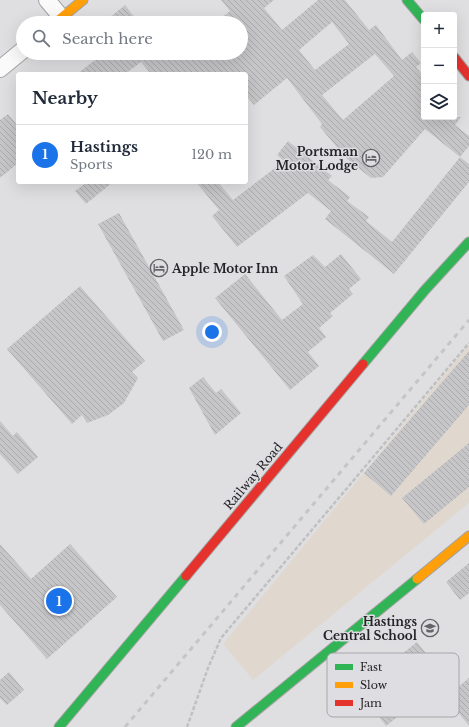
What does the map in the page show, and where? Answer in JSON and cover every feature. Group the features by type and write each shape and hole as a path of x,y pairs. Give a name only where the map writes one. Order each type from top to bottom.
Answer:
{"main road":[{"path":"63,16 83,0"},
{"path":"408,0 421,16"},
{"path":"457,61 469,76"},
{"name":"Railway Road","path":"59,727 424,290 469,242"},
{"path":"236,727 469,536"}],"street":[{"path":"47,0 56,16"},
{"path":"0,69 16,56"}],"path":[{"path":"187,727 208,668 221,638 469,343"}],"shaded area":[{"path":"469,345 469,503 253,680 223,644"}],"building":[{"path":"221,0 274,0 264,8 282,30 318,0 345,0 369,30 376,25 402,60 412,52 421,63 416,67 421,73 421,120 457,120 457,117 461,117 455,125 469,136 469,146 460,157 425,129 383,177 371,178 346,158 320,127 322,124 287,78 254,105 248,98 248,72 149,72 141,62 128,72 80,72 95,60 248,60 248,16 224,16 230,11","holes":["332,22 349,44 315,70 299,50","375,54 394,76 343,120 322,95"]},
{"path":"125,5 134,16 112,16"},
{"path":"8,114 16,124 16,165 0,178 0,120"},
{"path":"288,141 332,176 328,180 350,197 347,201 369,217 366,221 392,242 460,157 469,164 469,182 394,274 325,219 331,211 308,193 237,247 212,216 219,210 198,184 220,184 233,200 284,161 277,155"},
{"path":"84,184 111,184 86,204 75,191"},
{"path":"119,213 184,330 163,341 98,224"},
{"path":"341,254 361,279 349,289 353,294 330,313 333,316 319,328 326,337 308,352 319,366 290,390 215,298 245,274 282,320 303,304 284,276 313,255 325,267"},
{"path":"80,286 145,361 132,372 138,378 124,403 108,415 87,423 82,415 72,424 7,349"},
{"path":"469,351 469,405 391,496 364,473"},
{"path":"203,377 216,393 221,389 241,413 215,435 189,388"},
{"path":"0,421 13,436 17,432 38,457 18,474 0,454"},
{"path":"469,443 469,487 424,524 402,498"},
{"path":"0,544 31,579 70,544 117,597 47,659 0,605"},
{"path":"469,563 469,593 460,600 446,582"},
{"path":"417,642 426,653 403,653"},
{"path":"9,672 24,690 7,705 0,698 0,680"},
{"path":"469,678 469,726 459,713 459,686"},
{"path":"379,717 397,717 386,726"}],"railway":[{"path":"125,727 469,320"}],"traffic: fast":[{"path":"407,0 421,16"},
{"path":"363,364 425,290 469,242"},
{"path":"59,727 186,576"},
{"path":"236,727 417,579"}],"traffic: slow":[{"path":"64,16 83,0"},
{"path":"417,579 469,536"}],"traffic: jam":[{"path":"457,61 469,76"},
{"path":"186,576 363,364"}],"place":[{"name":"Portsman Motor Lodge","path":"371,158"},
{"name":"Apple Motor Inn","path":"159,268"},
{"name":"Hastings","path":"59,601"},
{"name":"Hastings Central School","path":"430,628"}]}
